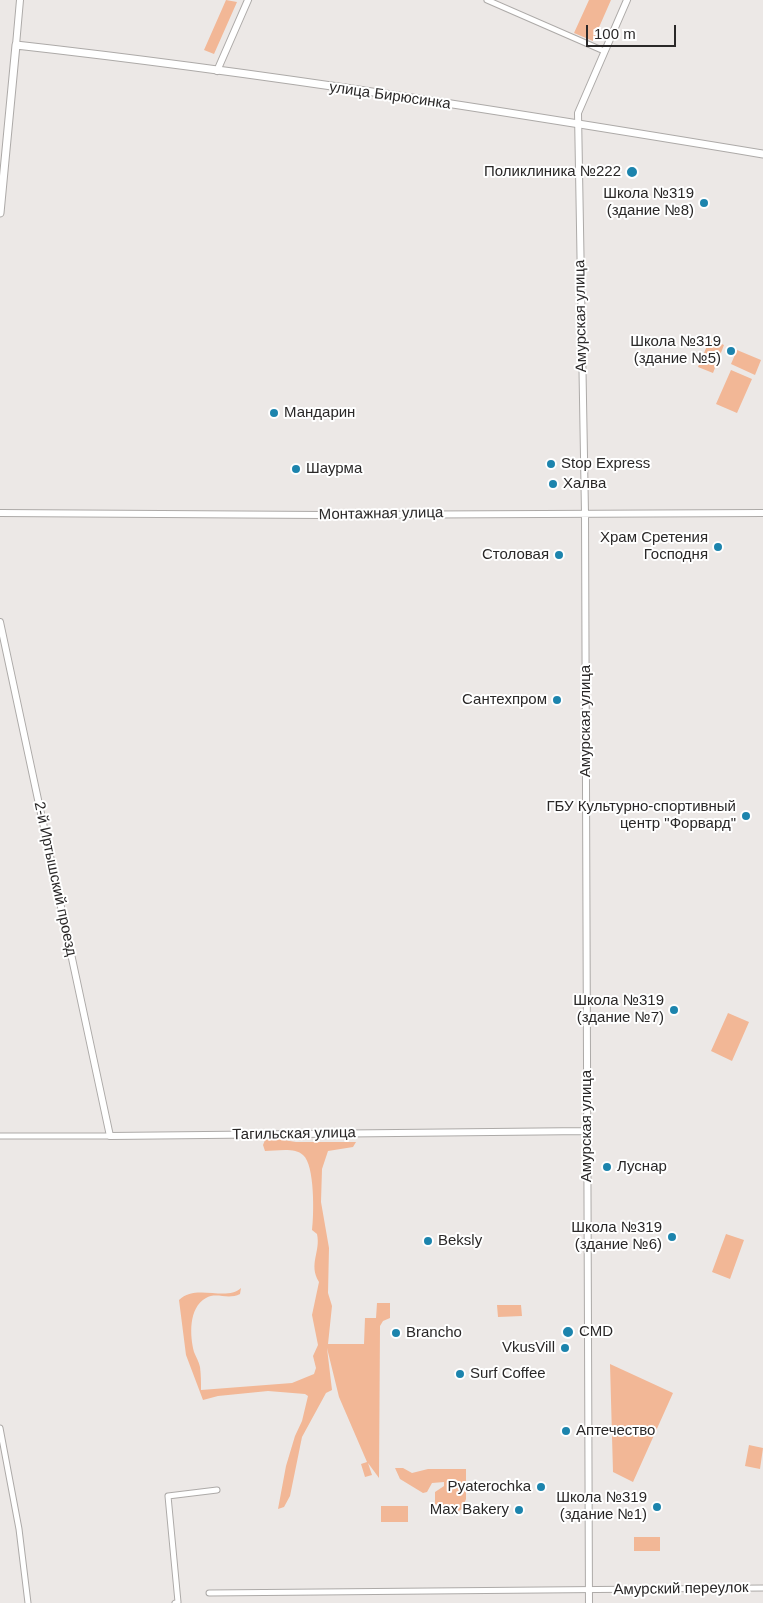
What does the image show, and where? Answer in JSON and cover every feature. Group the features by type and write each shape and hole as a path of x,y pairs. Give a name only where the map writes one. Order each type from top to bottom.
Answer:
{"main road":[{"name":"улица Бирюсинка","path":"16,45 217,71 578,123 763,154"},
{"path":"0,213 16,45"}],"street":[{"path":"16,45 20,0"},
{"path":"217,71 248,0"},
{"path":"488,0 604,51"},
{"name":"Амурская улица","path":"590,1603 585,514 578,113 627,0"},
{"name":"Монтажная улица","path":"0,513 763,513"},
{"name":"2-й Иртышский проезд","path":"0,622 110,1136"},
{"name":"Тагильская улица","path":"0,1136 587,1130"},
{"path":"0,1428 19,1529 28,1603"},
{"path":"175,1603 178,1602 168,1496 217,1490"},
{"name":"Амурский переулок","path":"209,1593 763,1588"}],"shaded area":[{"path":"226,0 237,2 214,54 204,50"},
{"path":"589,0 611,0 593,41 574,33"},
{"path":"710,339 724,345 713,373 698,367"},
{"path":"737,350 761,360 755,375 731,364"},
{"path":"731,370 752,379 737,413 716,404"},
{"path":"728,1013 749,1022 732,1061 711,1051"},
{"path":"271,1138 296,1142 356,1142 353,1147 328,1151 322,1169 321,1202 329,1248 328,1293 332,1306 328,1344 364,1344 365,1318 376,1318 377,1303 390,1303 390,1318 383,1321 380,1326 379,1478 368,1463 372,1475 365,1477 361,1464 367,1462 339,1397 327,1348 332,1390 326,1393 302,1437 290,1496 284,1507 278,1509 286,1466 295,1436 302,1421 308,1396 305,1394 268,1391 218,1396 203,1400 186,1355 179,1300 186,1295 194,1293 227,1293 235,1292 241,1288 240,1294 236,1296 210,1296 206,1298 196,1308 193,1315 191,1331 194,1352 200,1367 201,1390 292,1383 314,1374 316,1368 313,1356 318,1345 312,1315 319,1282 315,1269 318,1240 317,1234 312,1230 312,1179 307,1160 300,1153 290,1150 265,1151 263,1145 265,1140"},
{"path":"726,1234 744,1240 730,1279 712,1272"},
{"path":"497,1305 521,1305 522,1316 498,1317"},
{"path":"610,1364 673,1393 633,1482 613,1472"},
{"path":"749,1445 763,1448 760,1469 745,1466"},
{"path":"395,1468 403,1468 412,1473 428,1469 466,1469 466,1499 462,1509 456,1513 435,1504 435,1492 444,1486 444,1482 432,1483 427,1492 423,1493 400,1479"},
{"path":"381,1506 408,1506 408,1522 381,1522"},
{"path":"634,1537 660,1537 660,1551 634,1551"}],"place":[{"name":"Поликлиника №222","path":"632,172"},
{"name":"Школа №319 (здание №8)","path":"704,203"},
{"name":"Школа №319 (здание №5)","path":"731,351"},
{"name":"Мандарин","path":"274,413"},
{"name":"Stop Express","path":"551,464"},
{"name":"Шаурма","path":"296,469"},
{"name":"Халва","path":"553,484"},
{"name":"Храм Сретения Господня","path":"718,547"},
{"name":"Столовая","path":"559,555"},
{"name":"Сантехпром","path":"557,700"},
{"name":"ГБУ Культурно-спортивный центр \"Форвард\"","path":"746,816"},
{"name":"Школа №319 (здание №7)","path":"674,1010"},
{"name":"Луснар","path":"607,1167"},
{"name":"Школа №319 (здание №6)","path":"672,1237"},
{"name":"Beksly","path":"428,1241"},
{"name":"CMD","path":"568,1332"},
{"name":"Brancho","path":"396,1333"},
{"name":"VkusVill","path":"565,1348"},
{"name":"Surf Coffee","path":"460,1374"},
{"name":"Аптечество","path":"566,1431"},
{"name":"Pyaterochka","path":"541,1487"},
{"name":"Школа №319 (здание №1)","path":"657,1507"},
{"name":"Max Bakery","path":"519,1510"}]}
